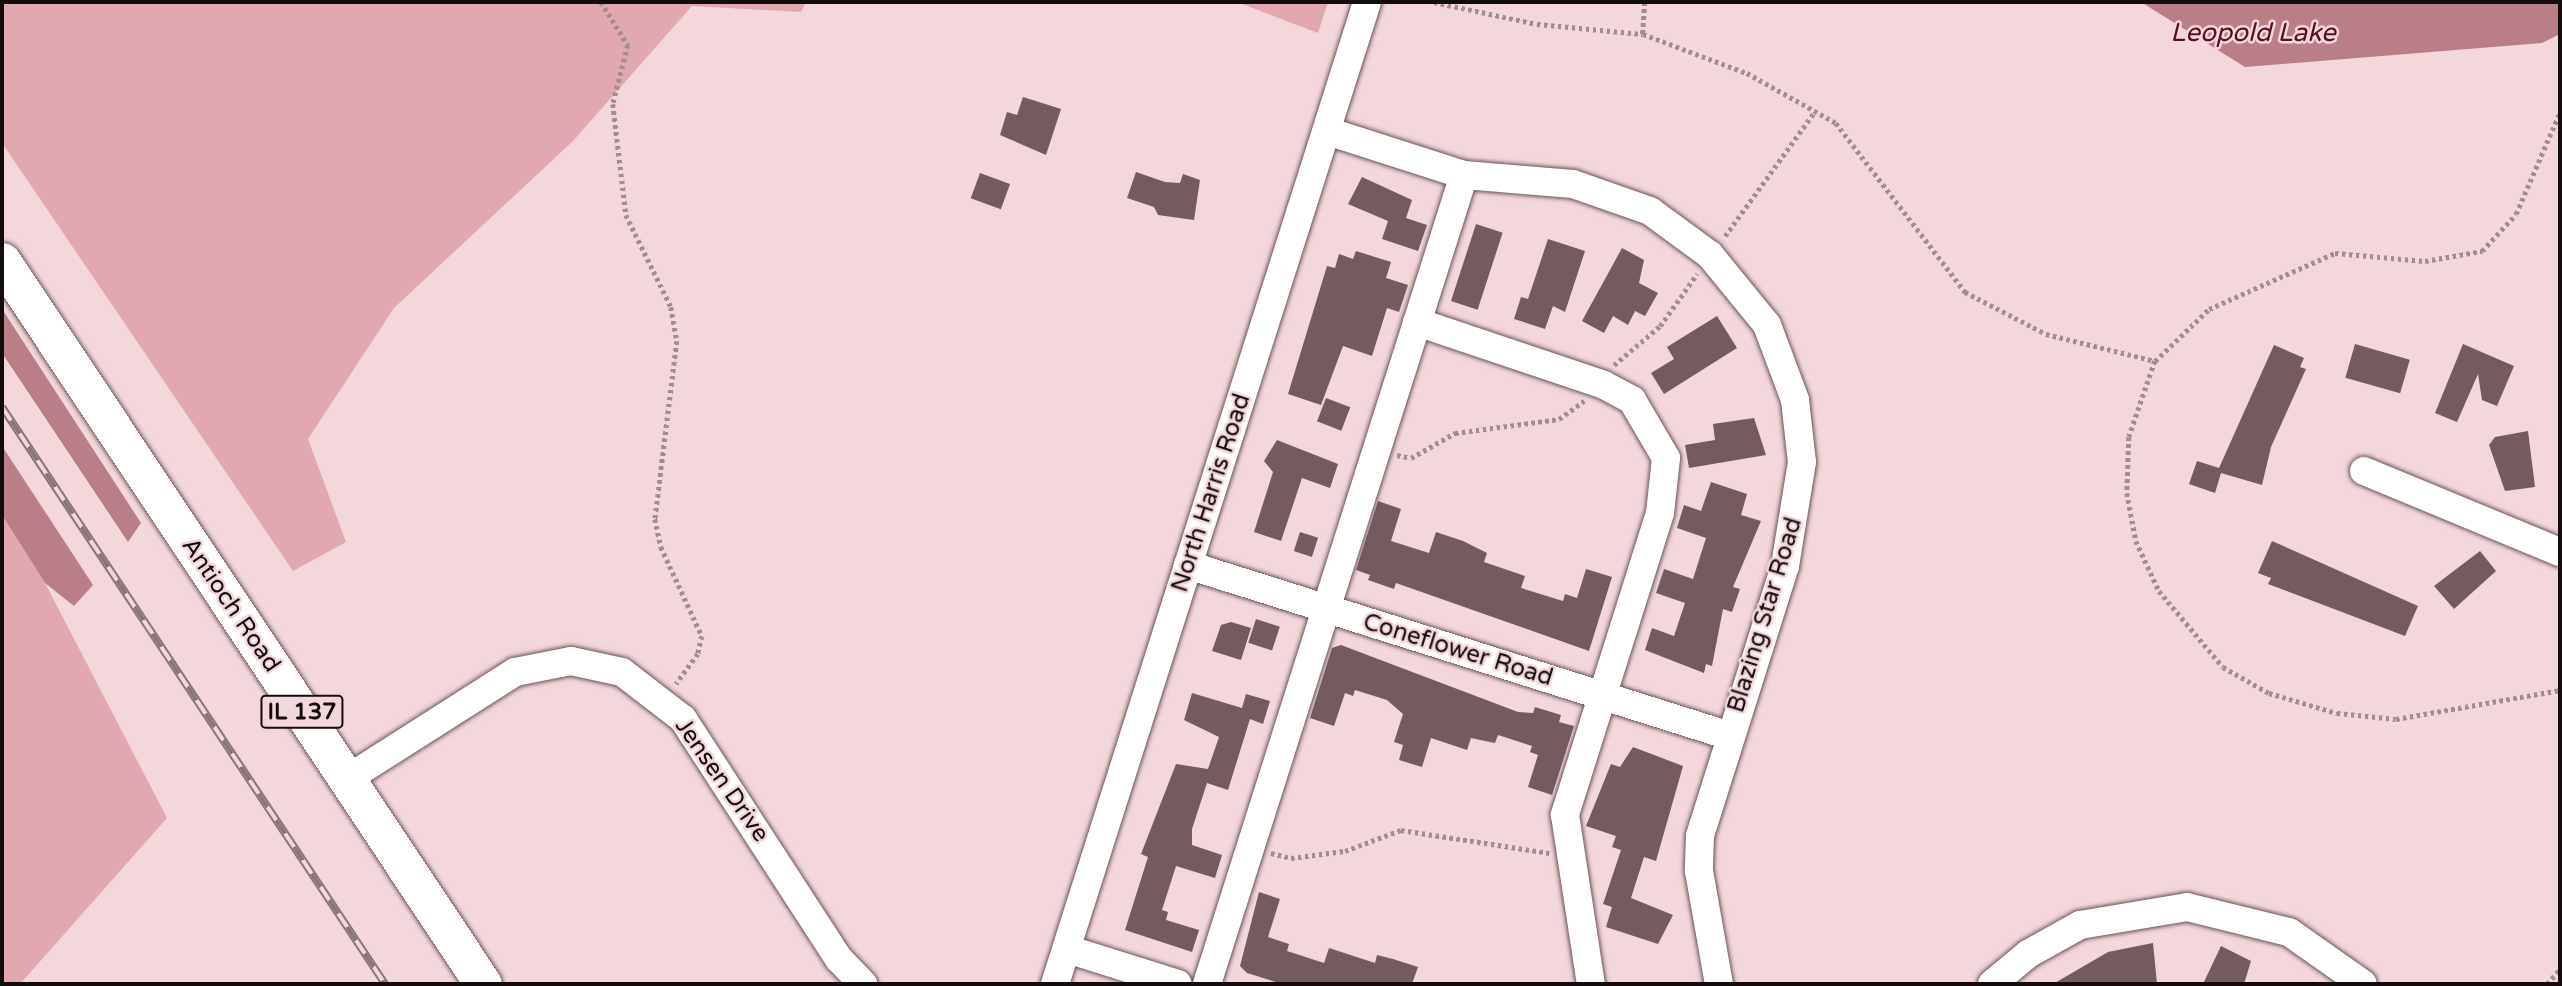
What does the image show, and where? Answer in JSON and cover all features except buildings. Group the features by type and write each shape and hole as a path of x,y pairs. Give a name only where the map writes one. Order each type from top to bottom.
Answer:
{"main road":[{"name":"Antioch Road","path":"2,261 483,984"}],"street":[{"name":"North Harris Road","path":"1055,984 1367,2"},
{"name":"Blazing Star Road","path":"1327,131 1464,176 1539,179 1612,194 1650,211 1710,255 1767,325 1795,400 1802,462 1784,566 1727,735 1699,859 1719,984"},
{"path":"1207,984 1464,176"},
{"path":"1417,323 1597,382 1632,400 1665,457 1660,513 1565,815 1591,984"},
{"path":"2364,471 2560,552"},
{"name":"Coneflower Road","path":"1188,565 1727,735"},
{"name":"Jensen Drive","path":"347,779 488,687 543,665 571,662 622,672 664,700 683,719 839,959 863,984"},
{"path":"1992,984 2028,954 2080,925 2187,907 2288,932 2363,984"},
{"path":"1067,949 1178,984"}],"path":[{"path":"601,2 628,45 613,104 626,215 671,307 677,341 655,519 661,547 702,636 698,654 664,700"},
{"path":"1434,2 1538,24 1643,34 1747,73 1815,111 1853,141 1899,213 1965,292 2046,334 2155,361"},
{"path":"1643,34 1645,2"},
{"path":"1376,451 1411,458 1455,433 1559,419 1577,411 1597,382 1660,326 1815,111"},
{"path":"2560,112 2516,214 2482,251 2425,261 2334,253 2209,309 2155,361 2129,437 2127,494 2136,541 2159,591 2224,667 2269,693 2337,713 2396,719 2560,690"},
{"path":"1250,848 1292,858 1345,852 1401,830 1534,854 1571,851"},
{"path":"2547,984 2560,969"}],"shaded area":[{"path":"2,2 806,2 801,12 692,6 573,141 394,308 308,439 346,542 293,571 2,143"},
{"path":"1237,2 1328,2 1318,33"},
{"path":"2,515 45,583 167,818 20,984 2,984"}],"water":[{"name":"Leopold Lake","path":"2141,2 2560,2 2560,34 2542,43 2245,67"},
{"path":"2,309 141,523 128,542 2,353"},
{"path":"2,446 93,585 74,606 45,583 2,515"}],"railway":[{"path":"2,407 385,984"}]}
